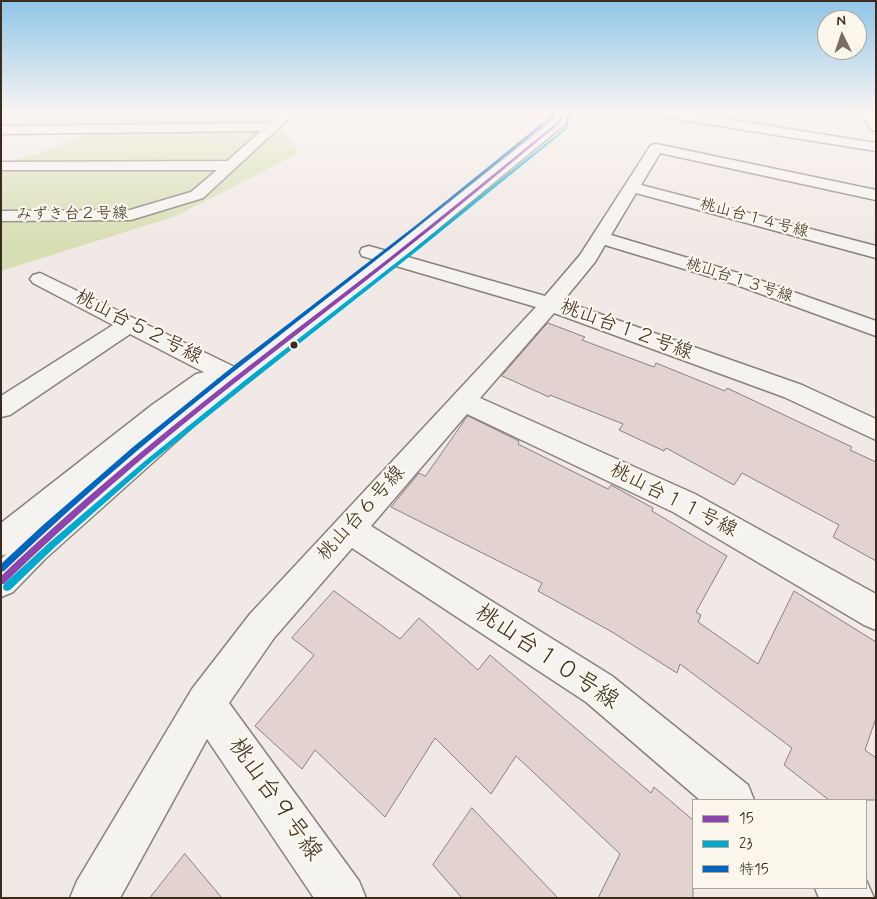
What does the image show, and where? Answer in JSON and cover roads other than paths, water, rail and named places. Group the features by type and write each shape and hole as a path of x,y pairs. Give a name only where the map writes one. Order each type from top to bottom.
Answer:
{"street":[{"name":"みずき台２号線","path":"1,216 131,215 197,195 242,155"},
{"path":"1,581 34,549 189,415 228,374 369,252 493,155"},
{"path":"1,542 161,412 228,374 391,258 517,155"},
{"name":"桃山台６号線","path":"94,898 206,703 262,626 550,304 588,258 652,155"},
{"name":"桃山台６号線","path":"689,155 876,194"},
{"path":"1,166 231,165"},
{"name":"桃山台１４号線","path":"632,187 876,252"},
{"name":"桃山台１３号線","path":"600,238 741,280 876,329"},
{"name":"桃山台１２号線","path":"369,252 550,304 793,391 876,430"},
{"name":"桃山台５２号線","path":"40,279 228,374"},
{"path":"1,408 130,324"},
{"name":"桃山台１１号線","path":"463,401 684,503 876,613"},
{"name":"桃山台１０号線","path":"348,529 599,689 732,799"},
{"name":"桃山台９号線","path":"206,703 342,898"},
{"path":"839,889 850,898"}]}
